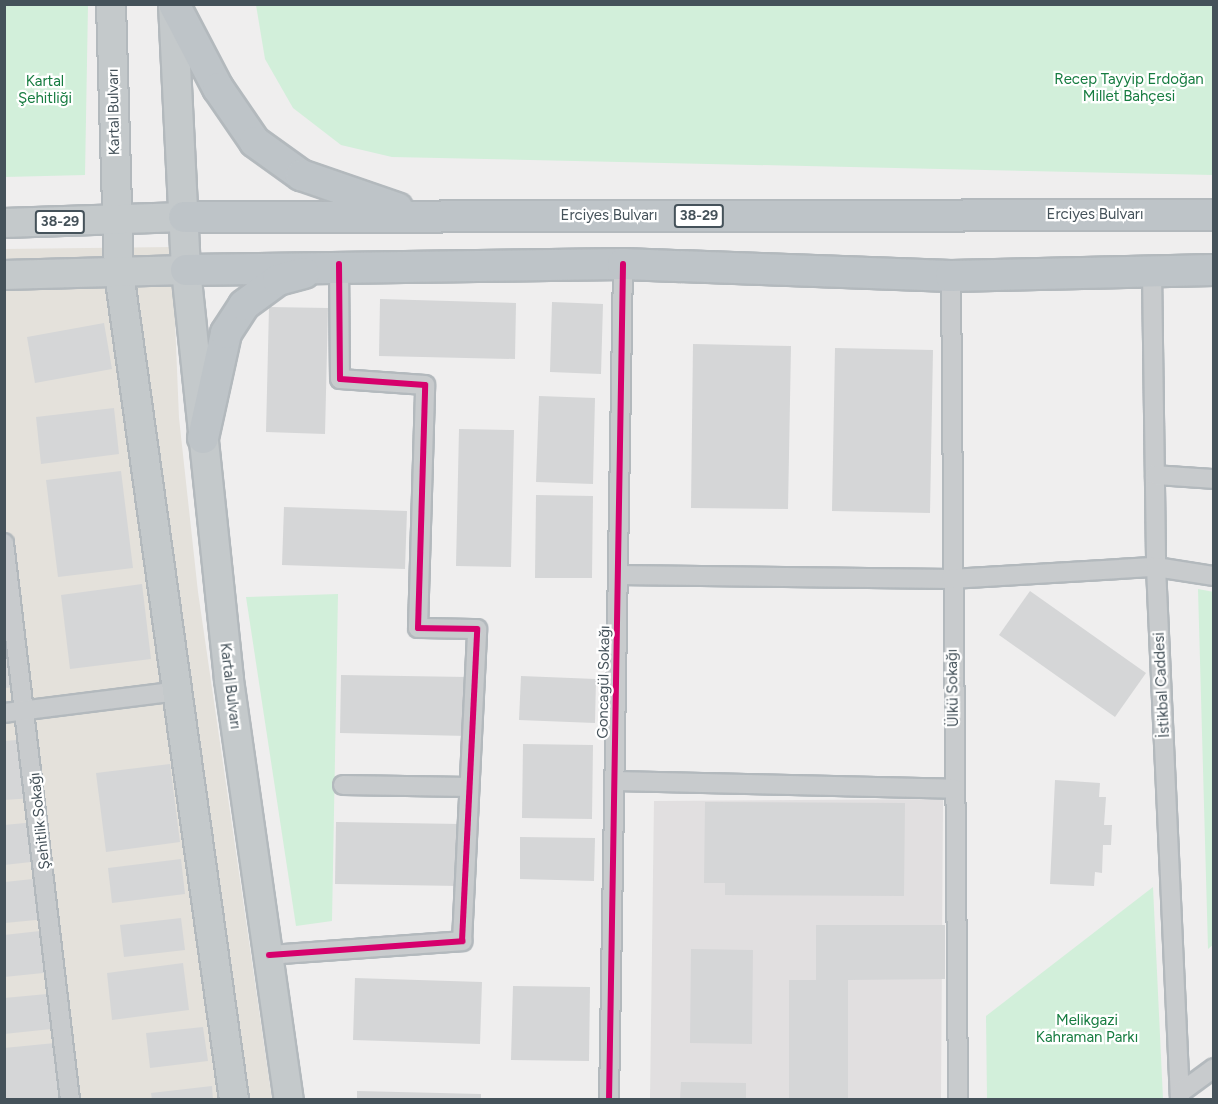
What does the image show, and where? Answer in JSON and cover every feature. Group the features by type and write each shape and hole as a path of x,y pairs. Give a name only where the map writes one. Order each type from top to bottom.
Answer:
{"highway":[{"path":"174,4 233,113 269,154 318,182 422,217"},
{"name":"Erciyes Bulvarı","path":"184,217 1214,215"},
{"path":"186,270 339,264 623,264 951,276 1214,270"},
{"path":"203,438 226,333 244,304 278,280 339,264"}],"main road":[{"name":"Kartal Bulvarı","path":"111,4 119,273"},
{"path":"116,220 184,217 174,4"},
{"name":"Kartal Bulvarı","path":"184,217 186,270 229,680 289,1100"},
{"name":"38-29","path":"4,224 116,220"},
{"path":"4,275 186,270"},
{"path":"119,273 234,1100"}],"street":[{"path":"269,955 462,941 477,629 418,628 425,385 340,379 339,264"},
{"name":"Goncagül Sokağı","path":"609,1100 623,264"},
{"name":"İstikbal Caddesi","path":"1152,271 1156,567 1180,1096"},
{"name":"Ülkü Sokağı","path":"951,276 951,579 958,1100"},
{"path":"1155,475 1214,479"},
{"name":"Şehitlik Sokağı","path":"4,543 28,710 70,1100"},
{"path":"618,575 951,579 1156,567 1214,576"},
{"path":"4,713 177,691"},
{"path":"615,781 955,789"},
{"path":"343,785 469,786"},
{"path":"1180,1096 1214,1068"}],"shaded area":[{"path":"172,247 179,418 198,592 272,1099 5,1099 4,249"},
{"path":"943,799 941,1099 650,1100 654,801"}],"green space":[{"name":"Kartal Şehitliği","path":"4,5 88,5 85,175 5,177"},
{"name":"Recep Tayyip Erdoğan Millet Bahçesi","path":"256,5 1213,5 1213,175 392,157 341,145 293,108 265,59"},
{"path":"1198,589 1214,592 1214,944 1208,949"},
{"path":"338,594 332,921 296,926 246,597"},
{"name":"Melikgazi Kahraman Parkı","path":"1153,887 1163,1099 987,1099 986,1016"}],"building":[{"path":"380,299 516,303 515,359 379,356"},
{"path":"552,302 603,304 601,374 550,372"},
{"path":"269,307 328,308 325,434 266,432"},
{"path":"104,323 112,369 35,383 27,337"},
{"path":"693,344 791,346 788,509 691,508"},
{"path":"835,348 933,350 930,513 832,511"},
{"path":"539,396 595,398 593,484 536,482"},
{"path":"114,408 119,454 41,464 36,417"},
{"path":"459,429 514,430 511,567 456,566"},
{"path":"121,471 133,568 58,577 46,480"},
{"path":"536,495 593,496 592,578 535,578"},
{"path":"284,507 407,511 405,569 282,565"},
{"path":"142,584 151,659 70,669 61,595"},
{"path":"1030,591 1146,673 1115,717 999,635"},
{"path":"10,639 16,687 4,688 4,640"},
{"path":"341,675 468,677 467,736 340,733"},
{"path":"521,676 596,679 595,723 519,720"},
{"path":"29,739 33,798 4,800 4,741"},
{"path":"523,744 593,745 592,819 522,818"},
{"path":"170,764 180,842 106,852 96,773"},
{"path":"1055,780 1100,783 1099,797 1106,797 1104,825 1112,825 1111,845 1103,845 1102,873 1095,872 1094,886 1050,884"},
{"path":"705,802 905,803 904,896 725,895 725,883 704,883"},
{"path":"36,822 40,861 4,865 4,825"},
{"path":"336,822 461,824 460,886 335,884"},
{"path":"520,837 595,838 594,881 520,879"},
{"path":"181,859 185,894 112,903 108,868"},
{"path":"42,878 46,919 5,923 5,882"},
{"path":"181,918 185,950 124,957 120,925"},
{"path":"816,925 945,925 945,979 848,980 848,1100 789,1100 789,980 816,980"},
{"path":"49,930 53,972 4,977 4,935"},
{"path":"691,949 753,950 752,1044 690,1043"},
{"path":"183,963 189,1010 112,1020 107,973"},
{"path":"355,978 482,982 480,1044 353,1040"},
{"path":"513,986 590,987 589,1061 511,1060"},
{"path":"58,993 61,1028 4,1034 4,998"},
{"path":"203,1027 208,1061 150,1068 146,1033"},
{"path":"55,1043 61,1100 4,1100 4,1048"},
{"path":"681,1082 746,1083 746,1100 680,1100"},
{"path":"212,1086 213,1100 152,1100 151,1093"},
{"path":"357,1091 481,1094 481,1100 357,1100"}],"cycle path":[{"path":"269,955 462,941 477,629 418,628 425,385 340,379 339,264"},
{"path":"609,1100 623,264"}]}
